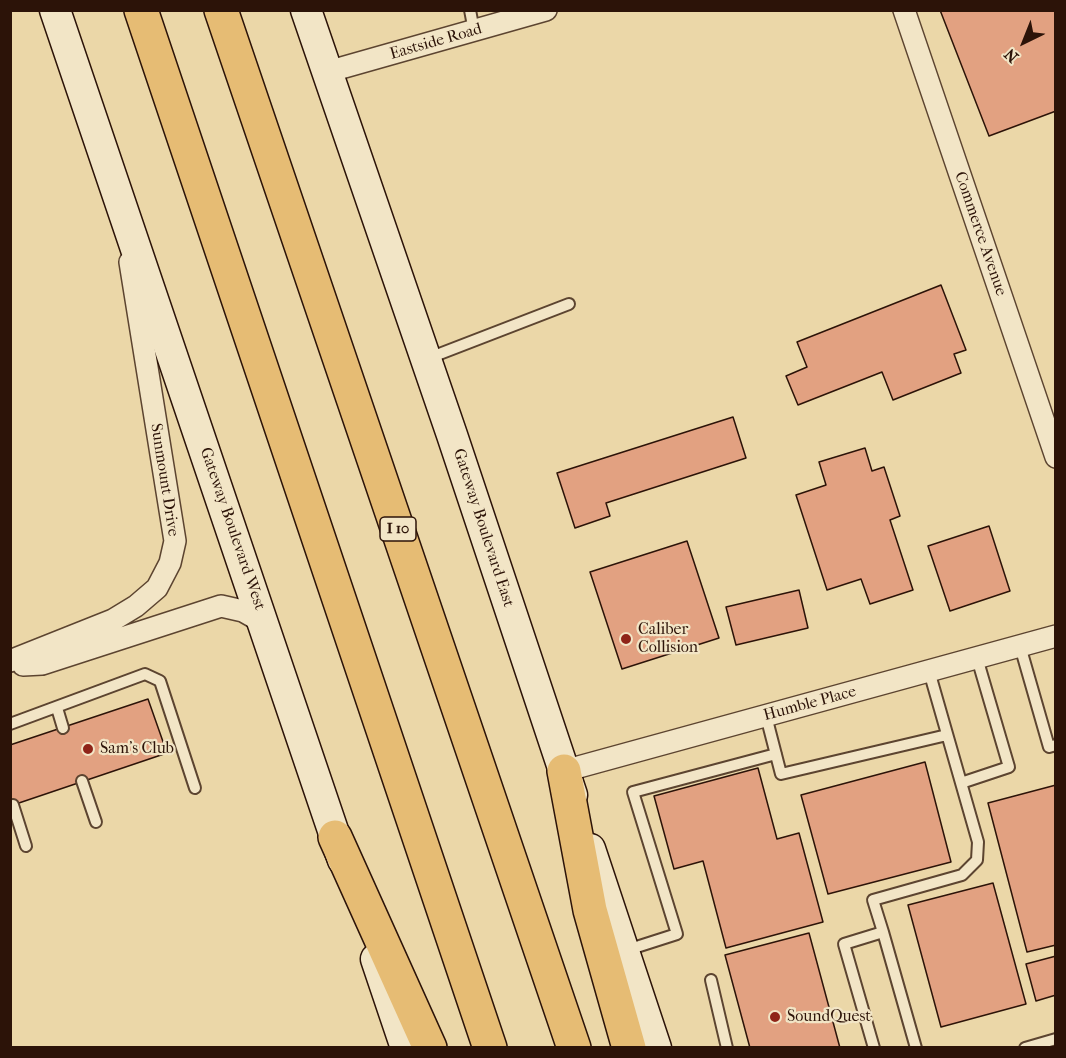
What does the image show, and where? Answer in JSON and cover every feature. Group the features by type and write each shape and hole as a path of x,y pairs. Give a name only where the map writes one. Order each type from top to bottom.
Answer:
{"highway":[{"path":"141,10 490,1047"},
{"name":"I 10","path":"221,10 574,1047"},
{"path":"564,771 590,910 629,1047"},
{"path":"336,837 430,1047"}],"main road":[{"name":"Gateway Boulevard West","path":"56,10 406,1047"},
{"name":"Gateway Boulevard East","path":"306,10 426,359 656,1047"}],"street":[{"name":"Eastside Road","path":"327,72 472,21 546,10"},
{"name":"Commerce Avenue","path":"904,10 1056,458"},
{"name":"Sunmount Drive","path":"10,661 112,620 136,606 157,588 170,563 175,541 143,351 122,206"},
{"path":"10,667 42,663 221,606 243,610 264,623"},
{"name":"Humble Place","path":"564,771 1056,636"}],"lane":[{"path":"426,359 569,304"},
{"path":"1020,646 1049,747 1056,746"},
{"path":"961,783 1009,767 977,658"},
{"path":"916,1047 873,900 962,875 977,860 978,842 929,671"},
{"path":"10,724 145,674 160,681 195,788"},
{"path":"57,708 63,728"},
{"path":"766,716 781,774 947,735"},
{"path":"624,951 677,934 633,792 776,754"},
{"path":"82,782 96,822"},
{"path":"12,805 26,846"},
{"path":"874,1047 844,944 883,932"},
{"path":"711,980 727,1047"},
{"path":"1024,1047 1056,1039"}],"building":[{"path":"940,10 1056,10 1056,111 989,136"},
{"path":"941,285 966,350 954,354 961,373 893,400 882,372 798,405 786,376 807,367 797,342"},
{"path":"733,417 746,458 606,503 610,516 575,528 557,473"},
{"path":"865,448 872,471 884,467 900,516 890,520 913,590 870,604 861,579 827,590 796,495 826,485 819,462"},
{"path":"989,526 1010,591 950,611 928,546"},
{"path":"687,541 719,638 622,669 590,572"},
{"path":"799,590 808,628 736,645 726,607"},
{"name":"Sam's Club","path":"148,699 167,753 10,806 10,745"},
{"path":"925,762 951,862 828,894 801,795"},
{"path":"758,768 777,839 799,833 823,922 726,948 703,861 674,869 654,796"},
{"path":"1056,785 1056,945 1027,952 988,803"},
{"path":"993,883 1026,1004 941,1027 908,905"},
{"path":"809,933 840,1048 750,1048 725,955"},
{"path":"1056,956 1056,995 1036,1001 1026,964"}],"place":[{"name":"Caliber Collision","path":"626,639"},
{"name":"Sam's Club","path":"88,749"},
{"name":"SoundQuest","path":"775,1017"}]}
